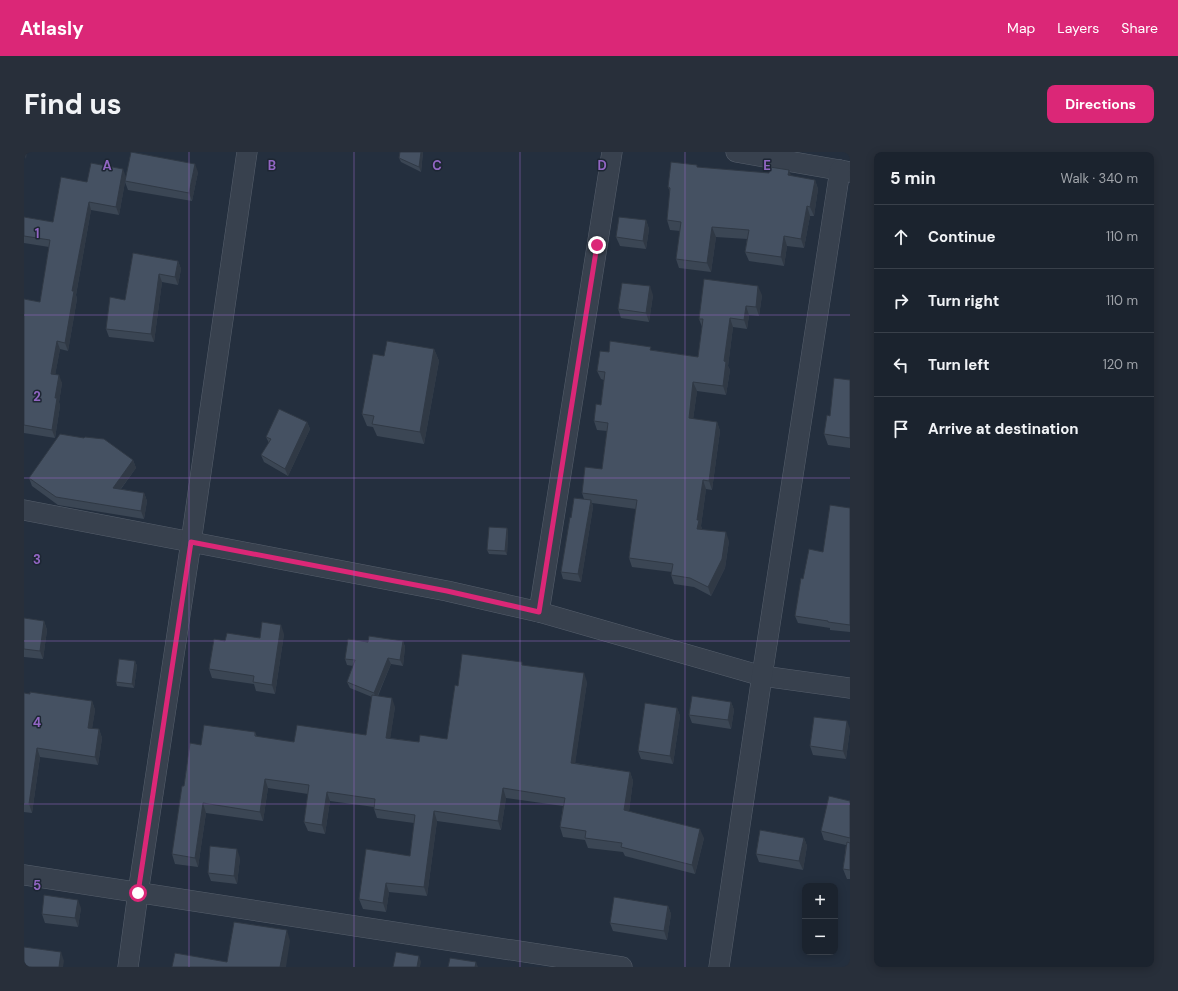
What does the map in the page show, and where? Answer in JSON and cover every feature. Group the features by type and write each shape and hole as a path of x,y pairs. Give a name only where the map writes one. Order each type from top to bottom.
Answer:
{"street":[{"path":"128,967 247,152"},
{"path":"539,612 612,152"},
{"path":"719,967 762,676 845,171 736,152"},
{"path":"24,510 447,591 539,612 762,676 850,688"},
{"path":"24,875 622,967"}],"building":[{"path":"131,152 195,164 189,193 125,181"},
{"path":"400,152 421,152 419,167 399,158"},
{"path":"671,162 697,165 697,167 769,173 770,167 789,170 788,175 815,180 810,207 807,206 801,239 784,236 781,257 745,252 749,230 712,227 707,263 676,259 681,222 667,220 670,188 668,187"},
{"path":"91,163 123,169 116,207 89,202 72,291 74,291 65,343 57,341 51,374 59,375 52,430 24,425 24,299 40,302 50,240 24,236 24,217 53,222 61,177 87,182"},
{"path":"619,217 646,220 643,241 616,237"},
{"path":"133,253 178,261 175,277 159,274 151,334 106,329 110,297 125,300"},
{"path":"704,279 758,286 756,307 746,306 744,320 730,318 724,361 726,362 723,386 693,382 689,418 717,422 709,481 703,480 697,529 726,532 722,559 708,587 690,578 671,575 673,564 629,558 637,500 582,493 585,467 602,469 608,423 594,421 596,404 601,405 605,372 597,371 600,351 609,352 610,341 651,347 650,350 698,357 703,319 699,319"},
{"path":"622,283 650,286 646,313 618,309"},
{"path":"387,341 434,349 420,432 372,424 374,416 362,414 373,354 384,356"},
{"path":"834,378 850,380 850,438 824,434 827,415 830,416"},
{"path":"279,409 307,422 285,469 261,455 271,439 266,437"},
{"path":"60,434 84,438 104,439 133,460 113,488 144,493 141,511 56,497 29,478"},
{"path":"574,498 591,500 578,574 561,572"},
{"path":"830,505 850,508 850,625 795,616 801,578 803,579 809,549 823,552"},
{"path":"489,527 507,528 505,551 487,550"},
{"path":"24,618 44,621 40,651 24,649"},
{"path":"262,622 281,625 272,685 253,682 254,676 209,669 214,639 225,641 227,633 260,638"},
{"path":"369,636 403,641 400,660 388,658 374,693 347,682 355,660 345,659 348,639 368,642"},
{"path":"462,654 522,662 522,665 584,673 571,763 630,772 624,810 700,829 692,865 621,847 622,843 585,838 586,831 560,827 565,798 503,788 498,821 434,811 424,887 386,883 383,903 359,899 366,849 410,856 415,815 374,809 375,799 327,792 322,825 304,822 309,785 265,779 260,812 203,803 195,858 172,854 190,743 201,745 204,725 255,732 255,736 294,742 297,725 366,735 372,695 392,698 386,738 419,742 420,735 447,739 455,685 458,686"},
{"path":"119,659 135,661 132,684 116,682"},
{"path":"30,692 92,701 88,728 99,729 95,757 37,748 29,804 24,804 24,693 30,694"},
{"path":"692,696 731,702 728,720 689,715"},
{"path":"645,703 677,708 670,756 638,751"},
{"path":"814,717 847,721 843,751 810,746"},
{"path":"829,796 850,801 850,838 821,831"},
{"path":"760,830 804,838 799,861 756,854"},
{"path":"847,842 850,843 850,870 843,869"},
{"path":"210,846 237,849 234,876 208,873"},
{"path":"44,895 78,900 75,918 42,914"},
{"path":"614,897 668,906 664,931 610,923"},
{"path":"234,922 287,930 280,967 172,967 175,953 227,962"},
{"path":"24,947 61,952 59,967 24,967"},
{"path":"396,952 419,956 417,967 393,967"},
{"path":"450,958 476,962 475,967 448,967"}],"route":[{"path":"138,893 191,542 447,591 539,612 597,245"}]}
